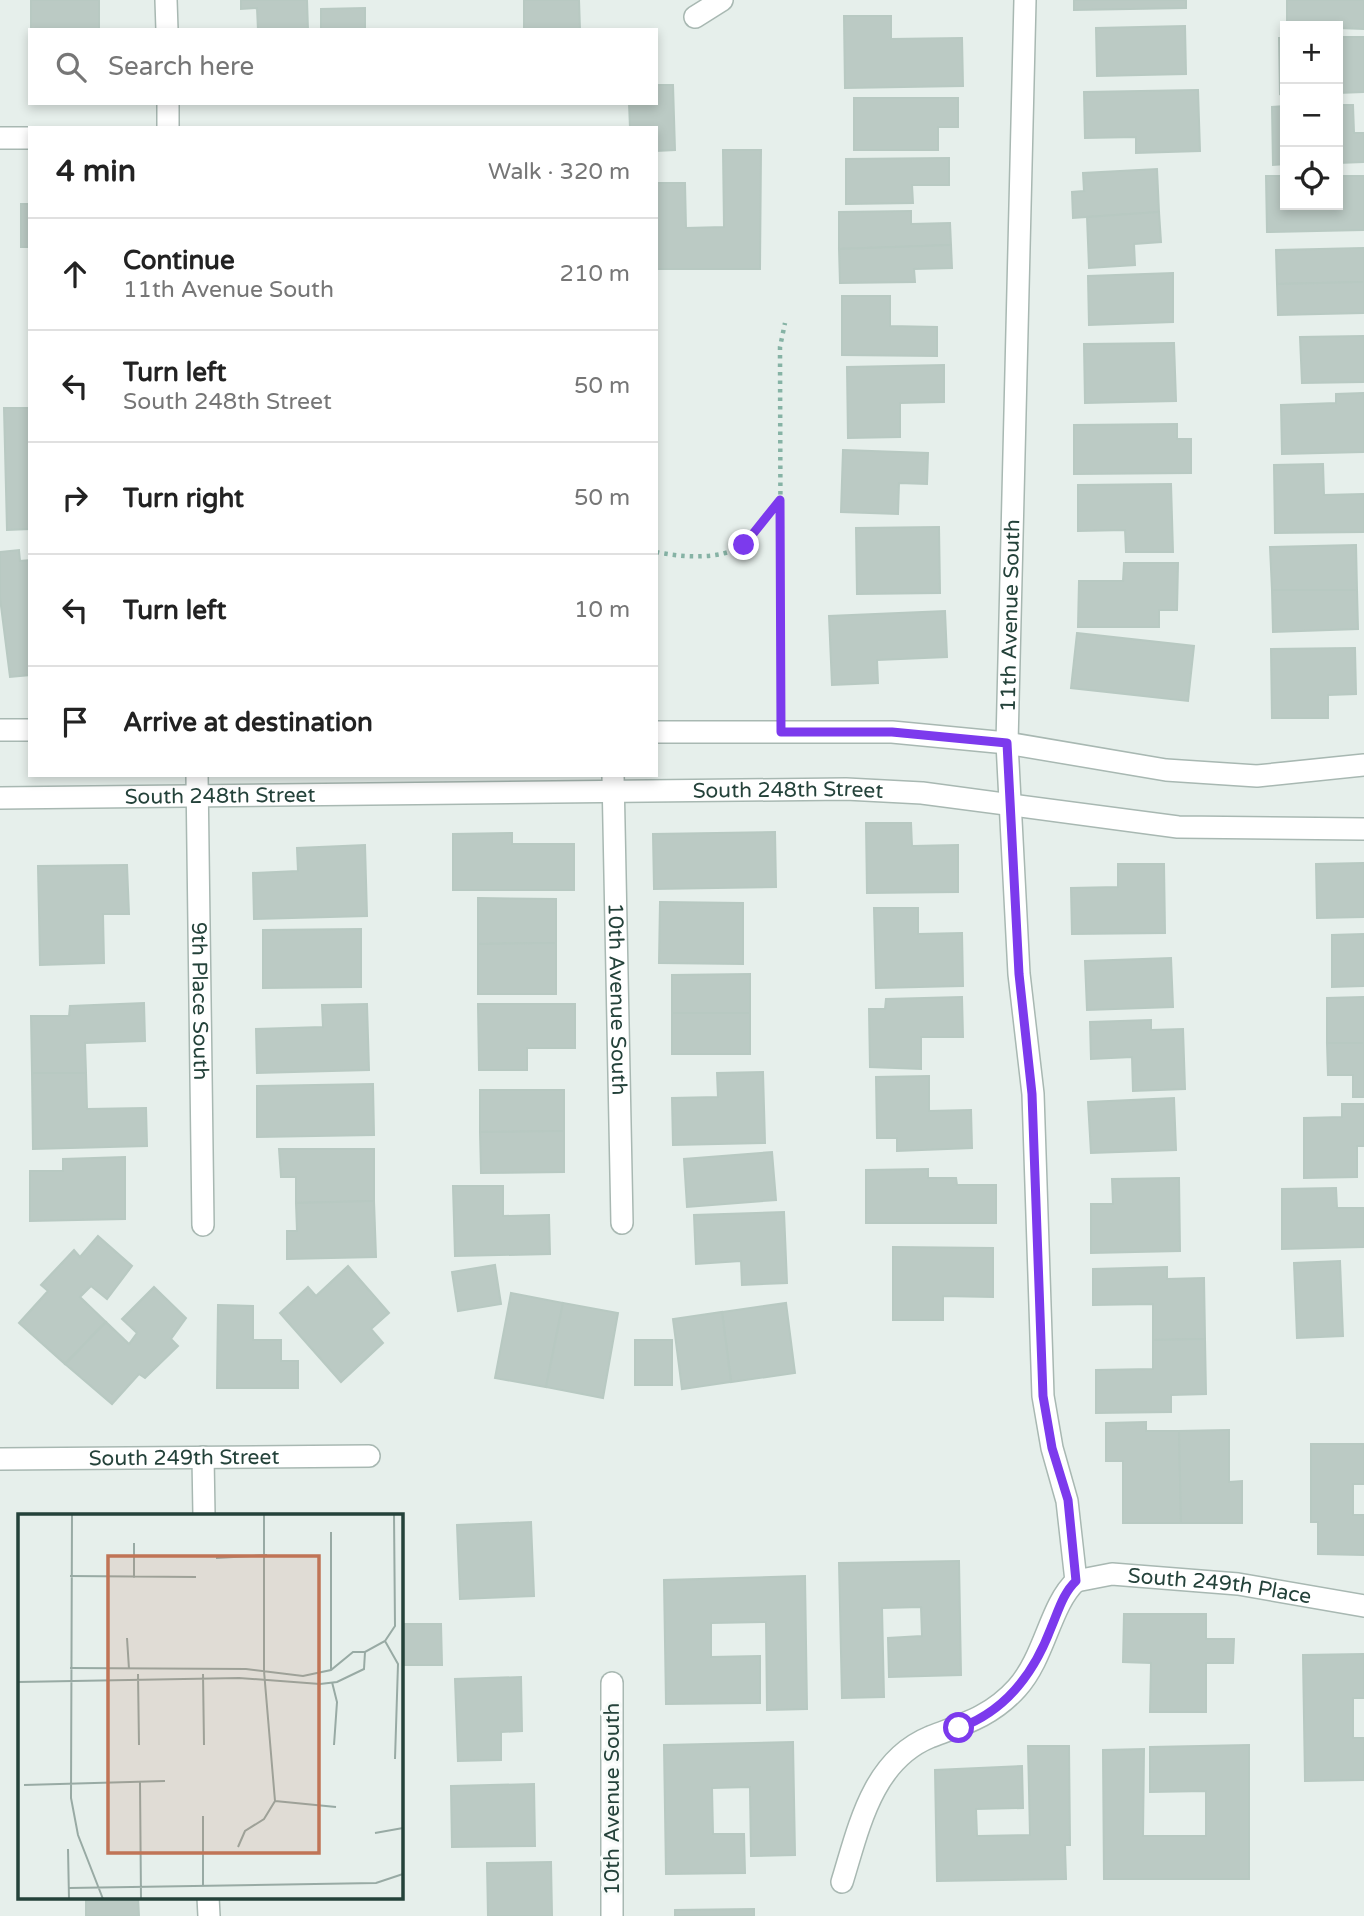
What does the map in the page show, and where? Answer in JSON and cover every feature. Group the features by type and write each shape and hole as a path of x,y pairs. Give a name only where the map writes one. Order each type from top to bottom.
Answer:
{"street":[{"path":"166,0 167,28"},
{"path":"695,17 722,0"},
{"name":"11th Avenue South","path":"1025,0 1007,743 1019,974 1032,1094 1043,1396 1052,1448 1068,1500 1076,1581"},
{"path":"168,105 168,126"},
{"path":"0,138 28,138"},
{"path":"0,730 28,730"},
{"path":"658,732 892,732 1007,743 1166,770 1257,776 1364,765"},
{"name":"South 248th Street","path":"0,798 198,785 613,784 846,789 922,793 1178,827 1364,829"},
{"name":"10th Avenue South","path":"613,784 622,1223"},
{"name":"9th Place South","path":"198,785 203,1225"},
{"name":"South 249th Street","path":"0,1459 369,1456"},
{"path":"203,1457 204,1514"},
{"name":"South 249th Place","path":"1076,1581 1112,1574 1238,1584 1364,1606"},
{"path":"842,1882 868,1803 881,1776 915,1744 972,1723 1009,1697 1037,1659 1065,1596 1076,1581"},
{"name":"10th Avenue South","path":"612,1683 612,1916"},
{"path":"208,1898 209,1916"}],"path":[{"path":"781,732 780,347 785,323"},
{"path":"658,552 693,556 726,552 744,545 780,500"}],"building":[{"path":"31,0 99,0 99,28 31,28"},
{"path":"241,0 307,0 308,28 258,28 257,8 241,9"},
{"path":"524,0 579,0 580,28 524,28"},
{"path":"1074,0 1186,0 1186,8 1074,10"},
{"path":"1287,0 1364,0 1364,29 1343,28 1343,21 1287,21"},
{"path":"365,8 365,28 321,28 321,9"},
{"path":"844,16 891,16 891,39 962,38 963,86 845,88"},
{"path":"1185,26 1186,74 1097,76 1096,28"},
{"path":"1343,37 1364,37 1364,92 1343,93"},
{"path":"658,85 673,85 675,150 658,151 658,126 630,126 629,105 658,105"},
{"path":"1198,90 1200,151 1136,153 1136,137 1085,138 1084,92"},
{"path":"854,98 958,98 958,127 938,127 938,150 854,150"},
{"path":"1343,105 1353,105 1354,133 1364,133 1364,162 1343,163"},
{"path":"1280,106 1280,164 1273,165 1272,107"},
{"path":"723,150 761,150 760,269 658,269 658,183 685,183 686,228 724,227"},
{"path":"949,158 949,185 912,185 913,203 846,204 846,159"},
{"path":"1157,169 1159,212 1073,218 1072,192 1084,191 1083,173"},
{"path":"1266,176 1280,176 1280,210 1343,210 1343,176 1364,176 1364,230 1267,232"},
{"path":"21,204 28,204 28,247 21,247"},
{"path":"911,211 911,224 950,223 951,245 839,249 839,212"},
{"path":"1159,212 1161,242 1134,244 1135,265 1089,268 1087,217"},
{"path":"951,245 952,268 914,269 915,282 840,283 839,249"},
{"path":"1364,248 1364,282 1277,284 1276,250"},
{"path":"1173,273 1173,322 1089,325 1088,276"},
{"path":"1364,282 1364,313 1278,315 1277,284"},
{"path":"842,296 890,296 890,326 937,327 937,356 842,355"},
{"path":"1364,336 1364,382 1302,383 1300,337"},
{"path":"1174,343 1176,401 1085,403 1084,344"},
{"path":"944,365 944,402 900,403 900,437 848,438 847,367"},
{"path":"1364,393 1364,452 1282,454 1281,405 1336,403 1336,394"},
{"path":"4,408 28,408 28,529 7,530"},
{"path":"1177,424 1177,439 1191,439 1191,473 1074,474 1074,425"},
{"path":"843,450 928,453 927,484 899,483 898,514 841,512"},
{"path":"1323,464 1324,495 1364,494 1364,532 1275,533 1274,465"},
{"path":"1171,484 1173,552 1126,552 1125,530 1078,531 1078,485"},
{"path":"939,527 940,593 857,594 856,528"},
{"path":"1356,545 1357,590 1272,590 1270,547"},
{"path":"19,550 20,561 28,560 28,675 10,677 0,598 0,552"},
{"path":"1124,563 1178,563 1177,610 1159,610 1159,627 1078,627 1079,581 1123,581"},
{"path":"1272,590 1357,590 1358,629 1273,632"},
{"path":"945,611 947,657 877,660 878,683 832,685 829,616"},
{"path":"1077,633 1194,646 1188,701 1071,688"},
{"path":"1355,648 1356,694 1328,695 1328,718 1272,718 1271,649"},
{"path":"866,823 911,823 912,846 958,845 958,892 867,893"},
{"path":"775,832 776,887 654,889 653,834"},
{"path":"512,833 512,844 574,844 574,890 453,890 453,834"},
{"path":"365,845 367,916 254,919 253,873 298,871 297,848"},
{"path":"1364,863 1364,917 1317,918 1316,864"},
{"path":"1118,864 1164,864 1165,933 1072,934 1071,888 1118,887"},
{"path":"127,865 129,914 103,914 104,963 40,965 38,866"},
{"path":"478,898 556,899 556,943 478,944"},
{"path":"660,902 743,903 743,964 659,963"},
{"path":"874,908 918,908 918,934 962,933 963,986 876,988"},
{"path":"361,929 361,987 263,988 263,930"},
{"path":"1364,934 1364,986 1332,987 1332,935"},
{"path":"556,943 556,994 478,994 478,944"},
{"path":"1171,958 1173,1007 1087,1010 1085,961"},
{"path":"750,974 750,1013 672,1013 672,975"},
{"path":"962,997 963,1037 921,1037 921,1069 870,1067 869,1009 885,1009 886,999"},
{"path":"1364,997 1364,1043 1327,1043 1327,998"},
{"path":"144,1003 145,1041 85,1043 86,1073 32,1073 31,1016 69,1016 70,1006"},
{"path":"367,1004 369,1070 257,1073 256,1029 323,1027 322,1005"},
{"path":"478,1004 575,1004 575,1048 527,1048 527,1070 479,1070"},
{"path":"672,1013 750,1013 750,1054 672,1054"},
{"path":"1151,1020 1151,1030 1183,1029 1185,1089 1133,1091 1132,1057 1091,1059 1090,1022"},
{"path":"1327,1043 1364,1043 1364,1097 1353,1097 1353,1075 1328,1075"},
{"path":"763,1072 765,1143 673,1145 672,1098 718,1097 717,1073"},
{"path":"32,1073 86,1073 87,1109 146,1108 147,1146 33,1149"},
{"path":"929,1076 929,1111 971,1110 972,1148 897,1151 897,1138 877,1138 876,1077"},
{"path":"373,1084 374,1135 257,1137 257,1086"},
{"path":"480,1090 564,1090 564,1131 480,1132"},
{"path":"1174,1098 1176,1150 1091,1153 1088,1102"},
{"path":"1342,1104 1364,1104 1364,1146 1357,1146 1357,1177 1304,1178 1304,1118 1342,1117"},
{"path":"564,1131 564,1172 481,1173 480,1132"},
{"path":"279,1149 374,1149 374,1201 296,1203 296,1177 281,1177"},
{"path":"772,1152 776,1200 687,1207 684,1159"},
{"path":"125,1157 125,1219 30,1221 30,1171 63,1171 63,1159"},
{"path":"928,1169 928,1178 956,1178 957,1185 996,1185 996,1223 866,1223 866,1170"},
{"path":"1179,1178 1180,1251 1091,1253 1091,1204 1113,1204 1112,1179"},
{"path":"453,1186 503,1186 503,1216 549,1215 550,1254 455,1256"},
{"path":"1336,1188 1337,1208 1364,1208 1364,1247 1282,1249 1282,1189"},
{"path":"374,1201 376,1257 287,1259 287,1231 297,1231 296,1203"},
{"path":"784,1212 787,1283 742,1285 741,1261 696,1264 694,1215"},
{"path":"98,1236 132,1266 107,1299 91,1286 80,1297 106,1322 65,1364 19,1323 48,1291 41,1285 74,1250 80,1257"},
{"path":"893,1247 993,1248 993,1297 943,1296 943,1320 893,1320"},
{"path":"1340,1261 1343,1336 1297,1338 1294,1263"},
{"path":"495,1265 501,1304 458,1311 452,1272"},
{"path":"348,1266 389,1313 371,1329 383,1343 341,1382 280,1313 308,1287 316,1296"},
{"path":"1167,1267 1167,1279 1204,1278 1205,1339 1153,1340 1153,1304 1093,1305 1093,1269"},
{"path":"154,1287 186,1318 171,1339 178,1346 145,1378 139,1374 112,1404 65,1364 106,1322 129,1344 137,1333 122,1319"},
{"path":"511,1293 563,1303 546,1387 495,1378"},
{"path":"563,1303 618,1313 603,1398 546,1387"},
{"path":"786,1303 795,1373 731,1382 722,1312"},
{"path":"218,1305 253,1306 253,1340 281,1340 281,1361 298,1361 298,1388 217,1388"},
{"path":"722,1312 731,1382 682,1389 673,1319"},
{"path":"1205,1339 1206,1394 1171,1395 1171,1412 1096,1413 1096,1370 1153,1369 1153,1340"},
{"path":"635,1340 672,1340 672,1385 635,1385"},
{"path":"1146,1422 1146,1431 1179,1431 1181,1523 1123,1523 1123,1461 1106,1461 1106,1423"},
{"path":"1229,1430 1229,1482 1242,1481 1242,1523 1181,1523 1179,1431"},
{"path":"1311,1444 1364,1444 1364,1484 1353,1484 1353,1515 1364,1515 1364,1555 1318,1554 1318,1522 1311,1522"},
{"path":"531,1522 534,1596 460,1599 457,1525"},
{"path":"959,1561 961,1675 889,1677 888,1638 922,1636 921,1607 882,1608 884,1697 842,1698 839,1563"},
{"path":"805,1576 807,1709 767,1710 766,1622 711,1623 711,1657 760,1656 760,1703 666,1704 664,1580"},
{"path":"1124,1614 1206,1614 1206,1639 1234,1639 1233,1663 1206,1663 1206,1712 1150,1712 1151,1663 1123,1662"},
{"path":"402,1624 441,1624 442,1665 402,1665"},
{"path":"1364,1654 1364,1698 1353,1698 1353,1738 1364,1738 1364,1780 1305,1781 1303,1655"},
{"path":"521,1677 522,1731 501,1732 501,1760 458,1761 455,1679"},
{"path":"793,1742 795,1855 751,1856 750,1787 712,1788 713,1834 744,1834 745,1873 666,1874 664,1745"},
{"path":"1249,1745 1249,1879 1104,1879 1103,1750 1144,1749 1143,1836 1206,1836 1206,1791 1150,1792 1150,1747"},
{"path":"1028,1746 1069,1746 1070,1845 1065,1845 1066,1879 937,1881 935,1770 1022,1766 1023,1808 976,1809 977,1836 1030,1835"},
{"path":"534,1784 535,1846 452,1847 451,1786"},
{"path":"551,1862 552,1916 488,1916 487,1863"},
{"path":"86,1898 138,1898 139,1916 86,1916"},
{"path":"754,1909 754,1916 675,1916 675,1910"}],"route":[{"path":"744,545 780,500 781,732 892,732 1007,743 1019,974 1032,1094 1043,1396 1052,1448 1068,1500 1076,1581 1065,1596 1037,1659 1019,1687 984,1717 959,1728"}]}
